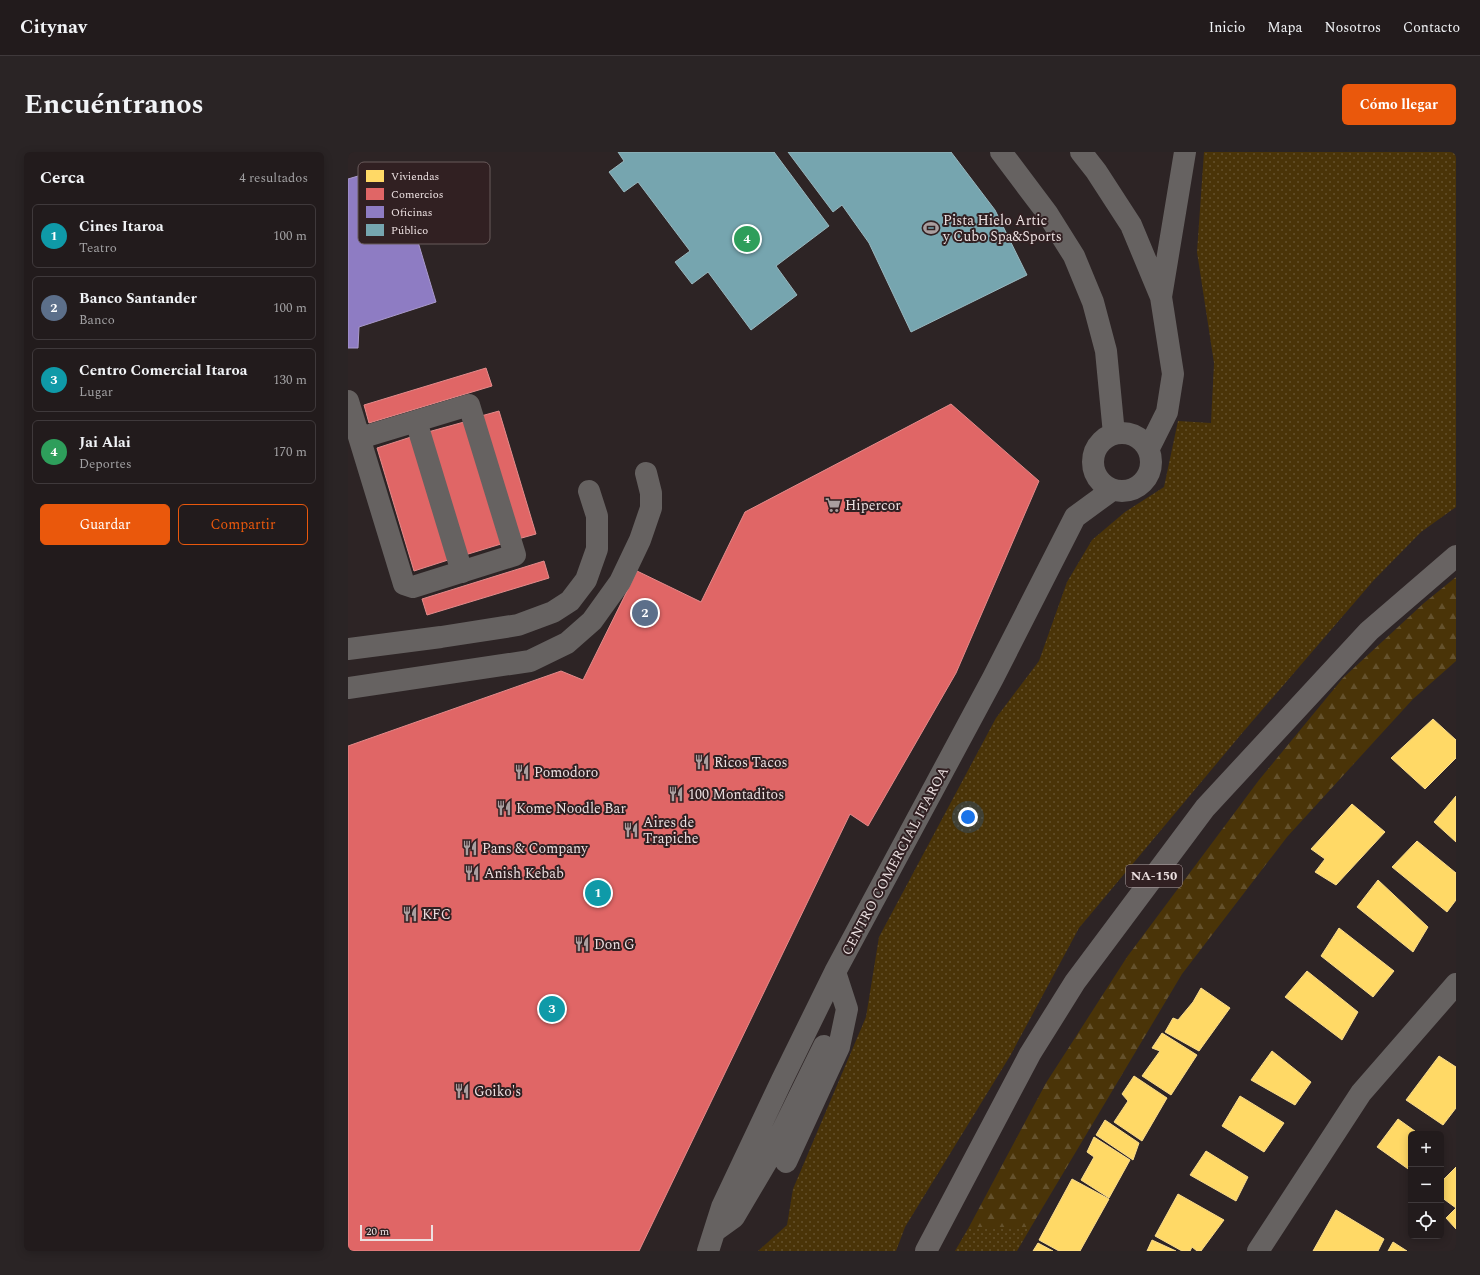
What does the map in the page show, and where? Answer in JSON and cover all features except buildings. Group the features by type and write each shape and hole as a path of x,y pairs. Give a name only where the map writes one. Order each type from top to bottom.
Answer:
{"main road":[{"name":"NA-150","path":"926,1251 1030,1054 1075,982 1205,808 1369,631 1456,556"}],"street":[{"path":"1001,152 1047,213 1074,256 1093,302 1106,351 1114,434"},
{"path":"1081,152 1096,171 1131,225 1161,297 1174,374 1167,412 1149,448"},
{"path":"1161,297 1185,152"},
{"path":"348,402 404,584 413,587 515,555 469,405 360,438"},
{"path":"416,421 462,572"},
{"path":"1122,432 1138,436 1149,448 1152,462 1149,476 1140,486 1126,492 1112,490 1098,480 1092,465 1095,448 1106,436 1122,432"},
{"path":"348,688 530,661 567,643 592,621 620,582 640,540 651,508 651,492 646,473"},
{"name":"CENTRO COMERCIAL ITAROA","path":"711,1242 722,1207 782,1080 836,972 993,678 1075,517 1112,490"},
{"path":"348,649 518,625 552,612 570,600 586,580 597,549 597,516 589,491"},
{"path":"348,661 420,657 348,675"},
{"path":"786,1162 839,1046 847,1009 836,972"},
{"path":"1258,1251 1361,1093 1456,984"},
{"path":"711,1242 734,1217 770,1156 824,1046"}],"green space":[{"path":"1204,152 1456,152 1456,507 1421,532 1373,581 1243,732 1079,928 1010,1056 905,1227 896,1251 758,1251 787,1225 793,1189 866,1017 879,937 996,718 1039,661 1067,582 1092,540 1125,512 1164,487 1178,421 1211,423 1214,363 1197,252"},
{"path":"1456,577 1456,661 1413,699 1287,837 1182,974 1031,1227 969,1227 1046,1083 1127,957 1259,780 1343,678 1424,603"},
{"path":"969,1227 1031,1227 1017,1251 955,1251"}],"place":[{"name":"Pista Hielo Artic y Cubo Spa&Sports","path":"931,228"},
{"name":"Jai Alai","path":"747,239"},
{"name":"Hipercor","path":"833,505"},
{"name":"Banco Santander","path":"645,613"},
{"name":"Ricos Tacos","path":"702,762"},
{"name":"Pomodoro","path":"522,772"},
{"name":"100 Montaditos","path":"676,794"},
{"name":"Kome Noodle Bar","path":"504,808"},
{"name":"Aires de Trapiche","path":"631,830"},
{"name":"Pans & Company","path":"470,848"},
{"name":"Anish Kebab","path":"472,873"},
{"name":"Cines Itaroa","path":"598,893"},
{"name":"KFC","path":"410,914"},
{"name":"Don G","path":"582,944"},
{"name":"Centro Comercial Itaroa","path":"552,1009"},
{"name":"Goiko's","path":"462,1091"}]}
